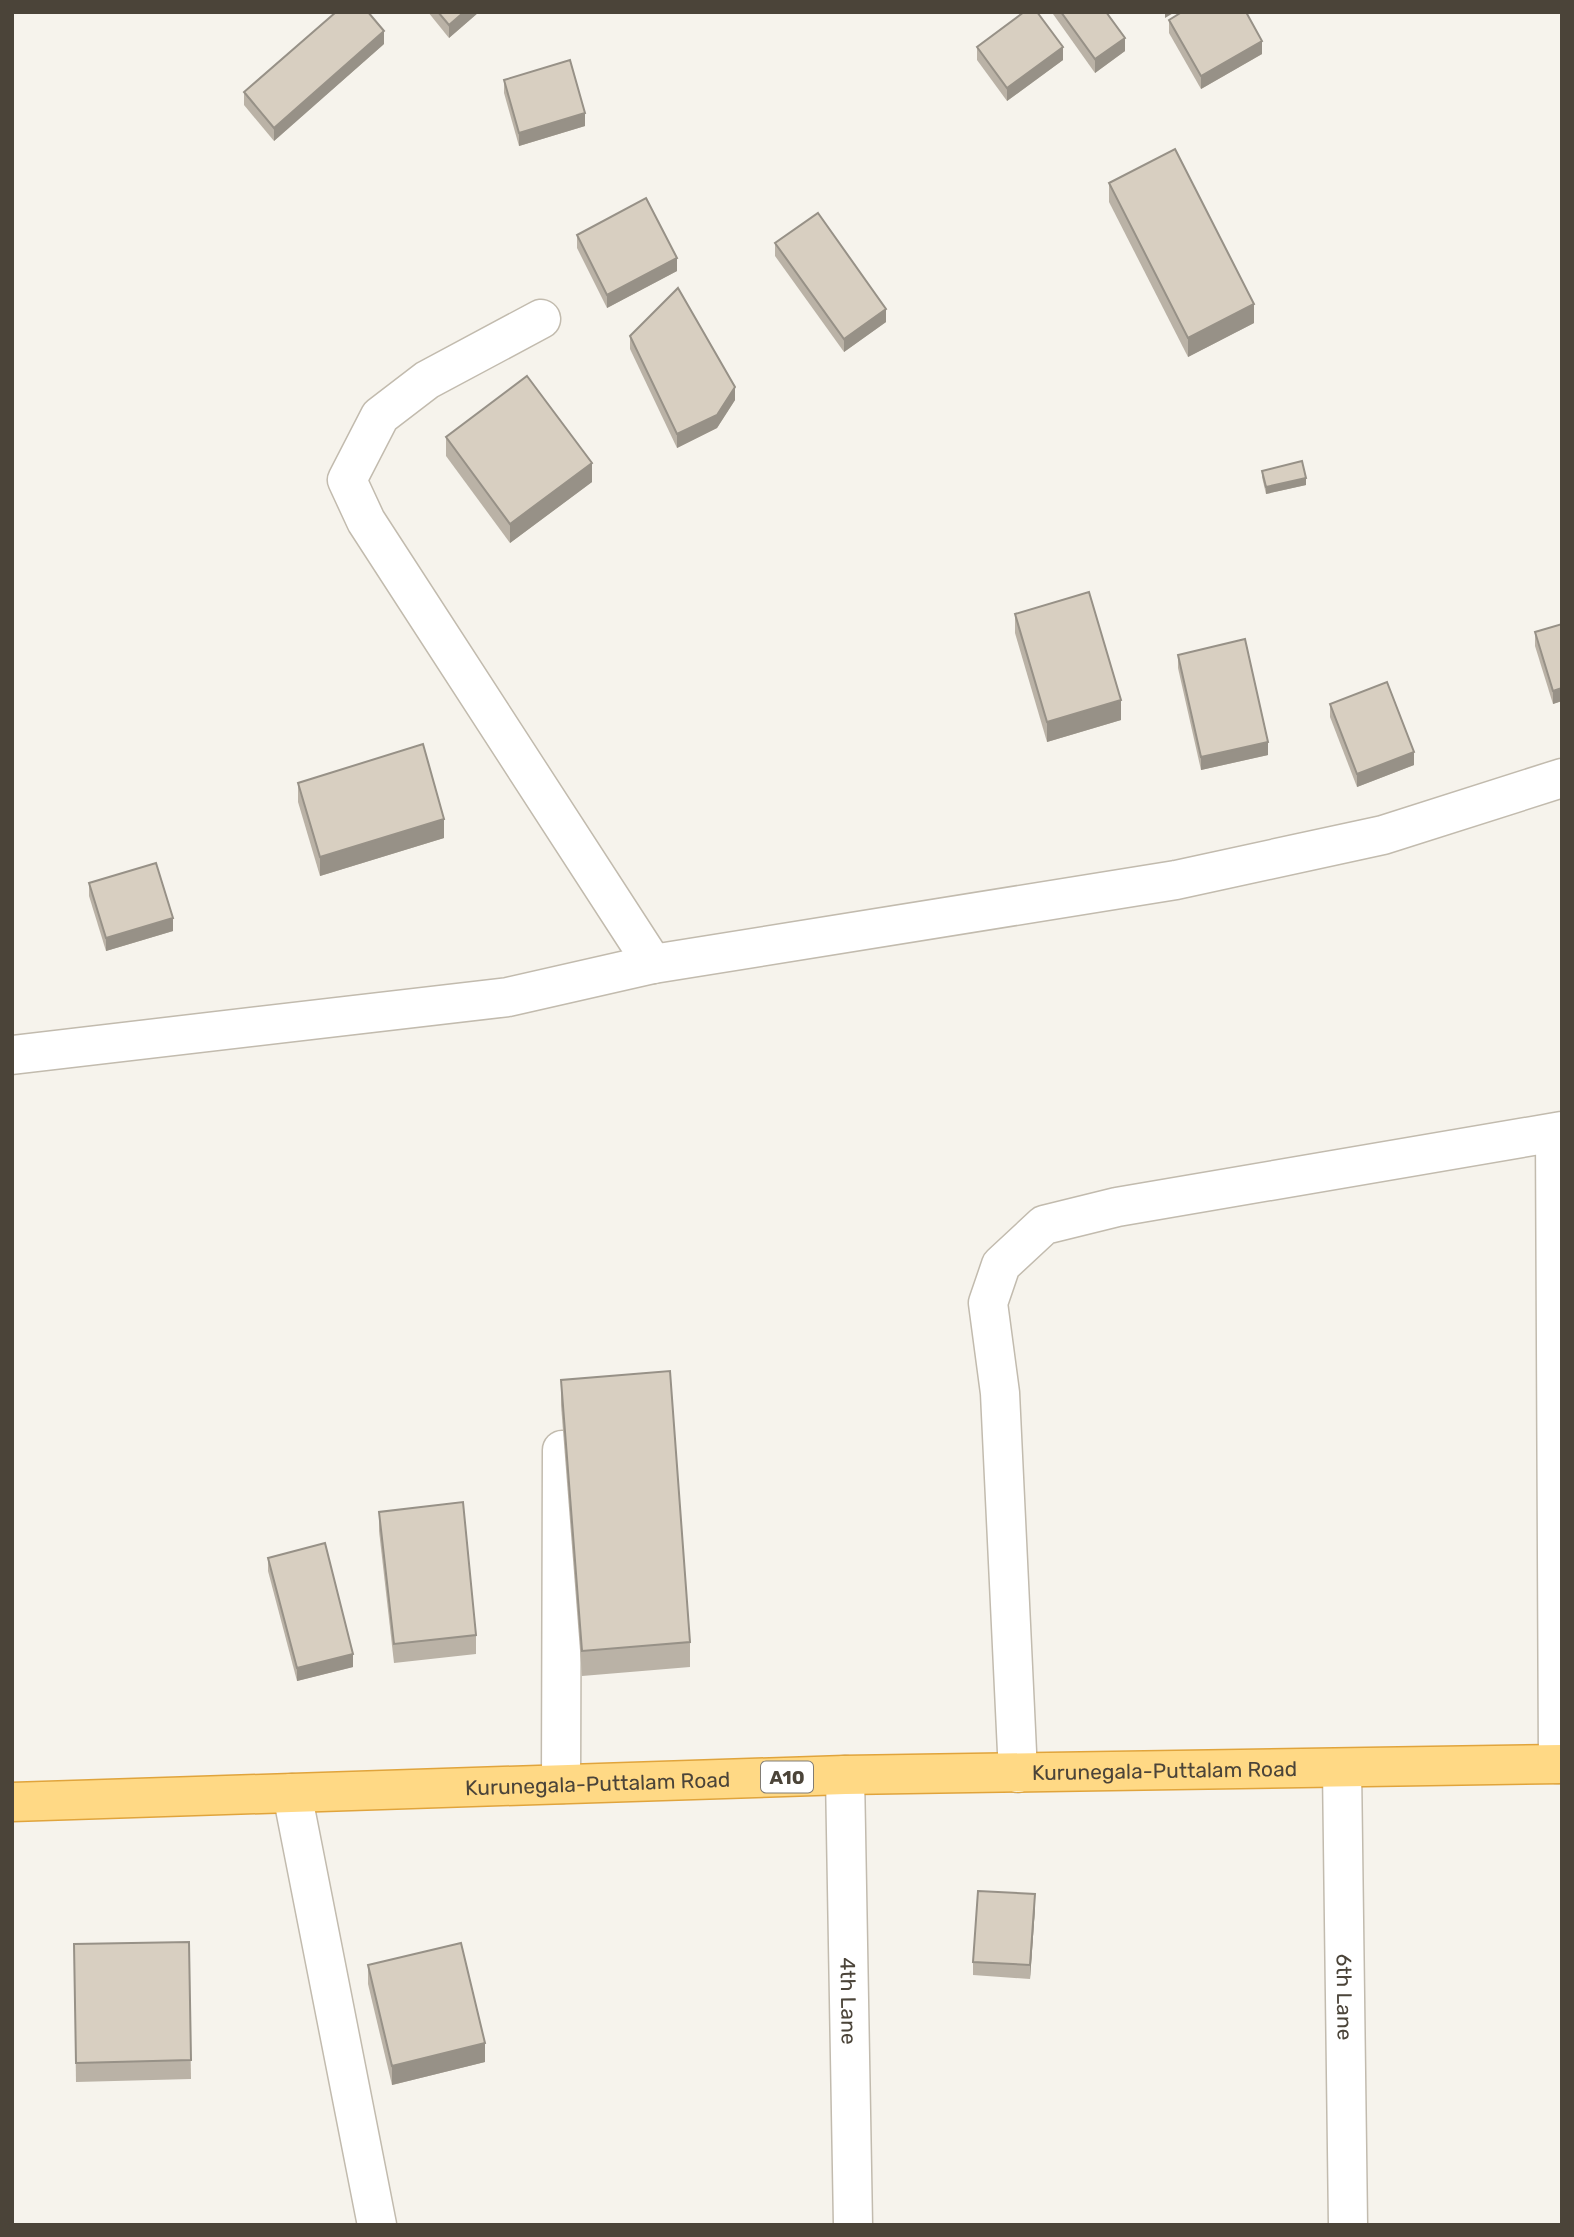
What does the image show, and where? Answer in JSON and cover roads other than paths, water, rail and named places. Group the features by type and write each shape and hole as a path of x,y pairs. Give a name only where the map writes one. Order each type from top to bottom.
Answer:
{"highway":[{"name":"Kurunegala-Puttalam Road","path":"12,1801 845,1775 1560,1764"}],"street":[{"path":"541,319 427,380 380,416 347,480 366,521 653,964"},
{"path":"12,1055 508,997 653,964 1176,880 1383,835 1562,778"},
{"path":"1018,1773 1000,1393 988,1303 1001,1265 1044,1225 1117,1207 1558,1132 1560,1764"},
{"path":"561,1784 562,1450"},
{"name":"6th Lane","path":"1342,1768 1348,2225"},
{"name":"4th Lane","path":"845,1775 853,2225"},
{"path":"292,1793 377,2225"}]}
